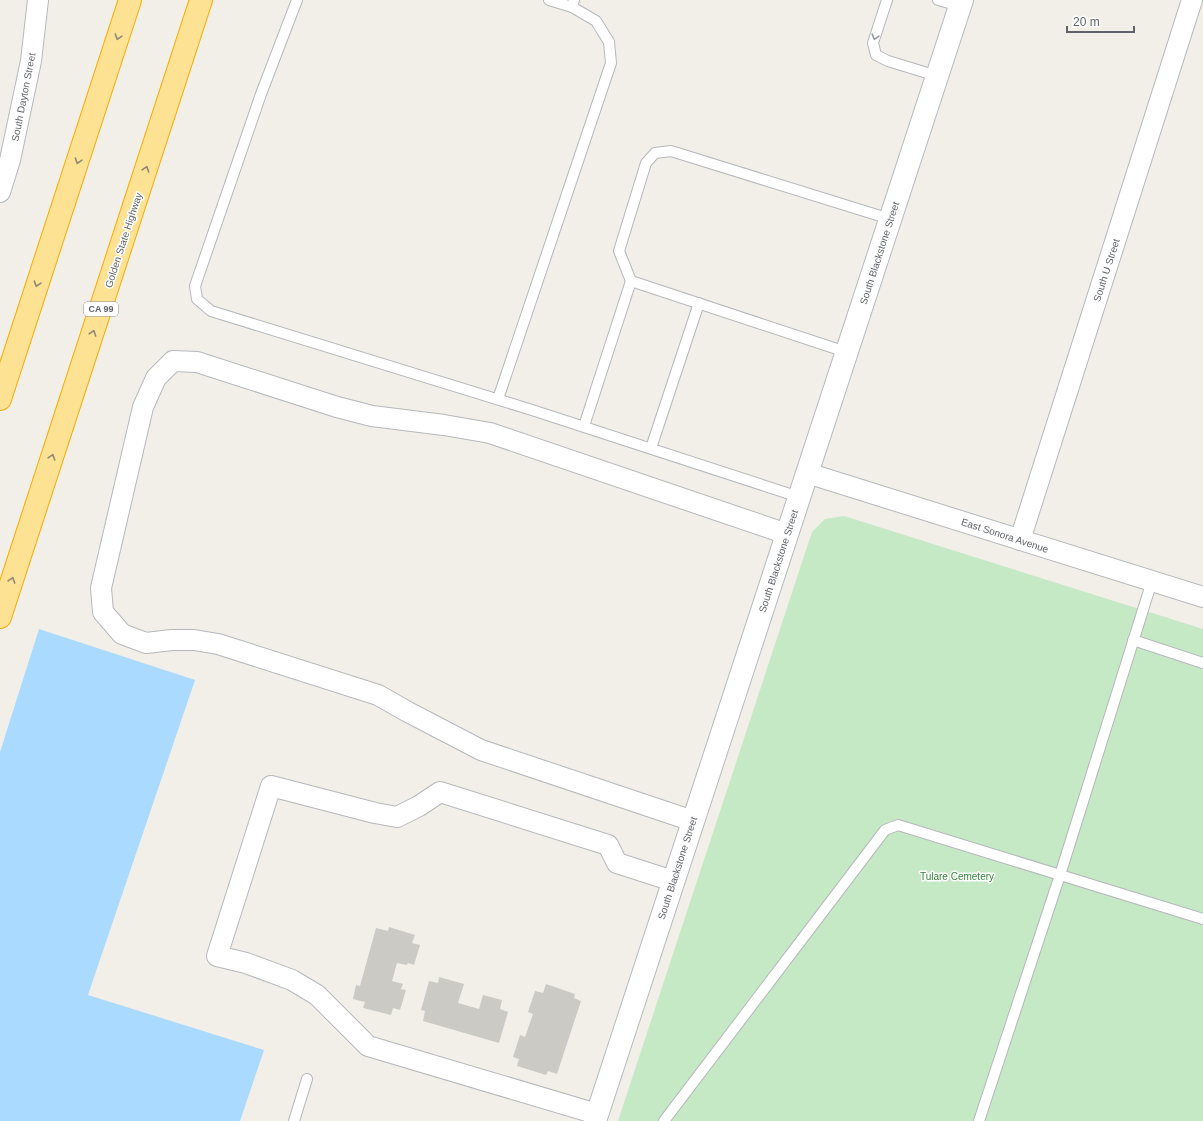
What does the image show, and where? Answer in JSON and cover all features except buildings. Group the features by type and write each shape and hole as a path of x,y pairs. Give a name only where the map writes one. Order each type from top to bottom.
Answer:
{"highway":[{"path":"0,398 130,0"},
{"name":"Golden State Highway","path":"0,617 202,0"}],"main road":[{"name":"South Blackstone Street","path":"596,1117 961,3"}],"street":[{"name":"South Dayton Street","path":"0,192 10,160 31,62 38,0"},
{"name":"South U Street","path":"1020,540 1193,2"},
{"path":"693,821 481,750 378,695 218,644 194,640 172,640 146,643 122,634 103,612 101,588 143,407 156,378 173,361 197,362 337,407 372,416 444,425 490,433 787,534"},
{"name":"East Sonora Avenue","path":"807,473 1203,597"},
{"path":"596,1117 368,1046 317,995 292,980 246,963 217,956 271,786 375,813 397,817 419,806 440,792 608,845 617,863 673,881"}],"lane":[{"path":"297,0 261,94 195,286 197,299 211,311 584,426 799,497"},
{"path":"498,399 611,64 609,42 596,21 573,3 549,0"},
{"path":"887,0 873,43 876,55 888,61 937,76"},
{"path":"938,0 961,3"},
{"path":"584,426 632,281 619,251 646,163 655,153 671,151 890,219"},
{"path":"632,281 846,352"},
{"path":"651,448 700,303"},
{"path":"979,1121 1060,874 1152,581"},
{"path":"1133,640 1203,663"},
{"path":"664,1121 885,830 898,825 1203,919"},
{"path":"294,1121 307,1079"}],"green space":[{"name":"Tulare Cemetery","path":"844,516 1203,629 1203,1121 618,1121 812,532 825,519"}],"water":[{"path":"39,629 195,680 88,995 264,1050 240,1121 0,1121 0,752"}]}
